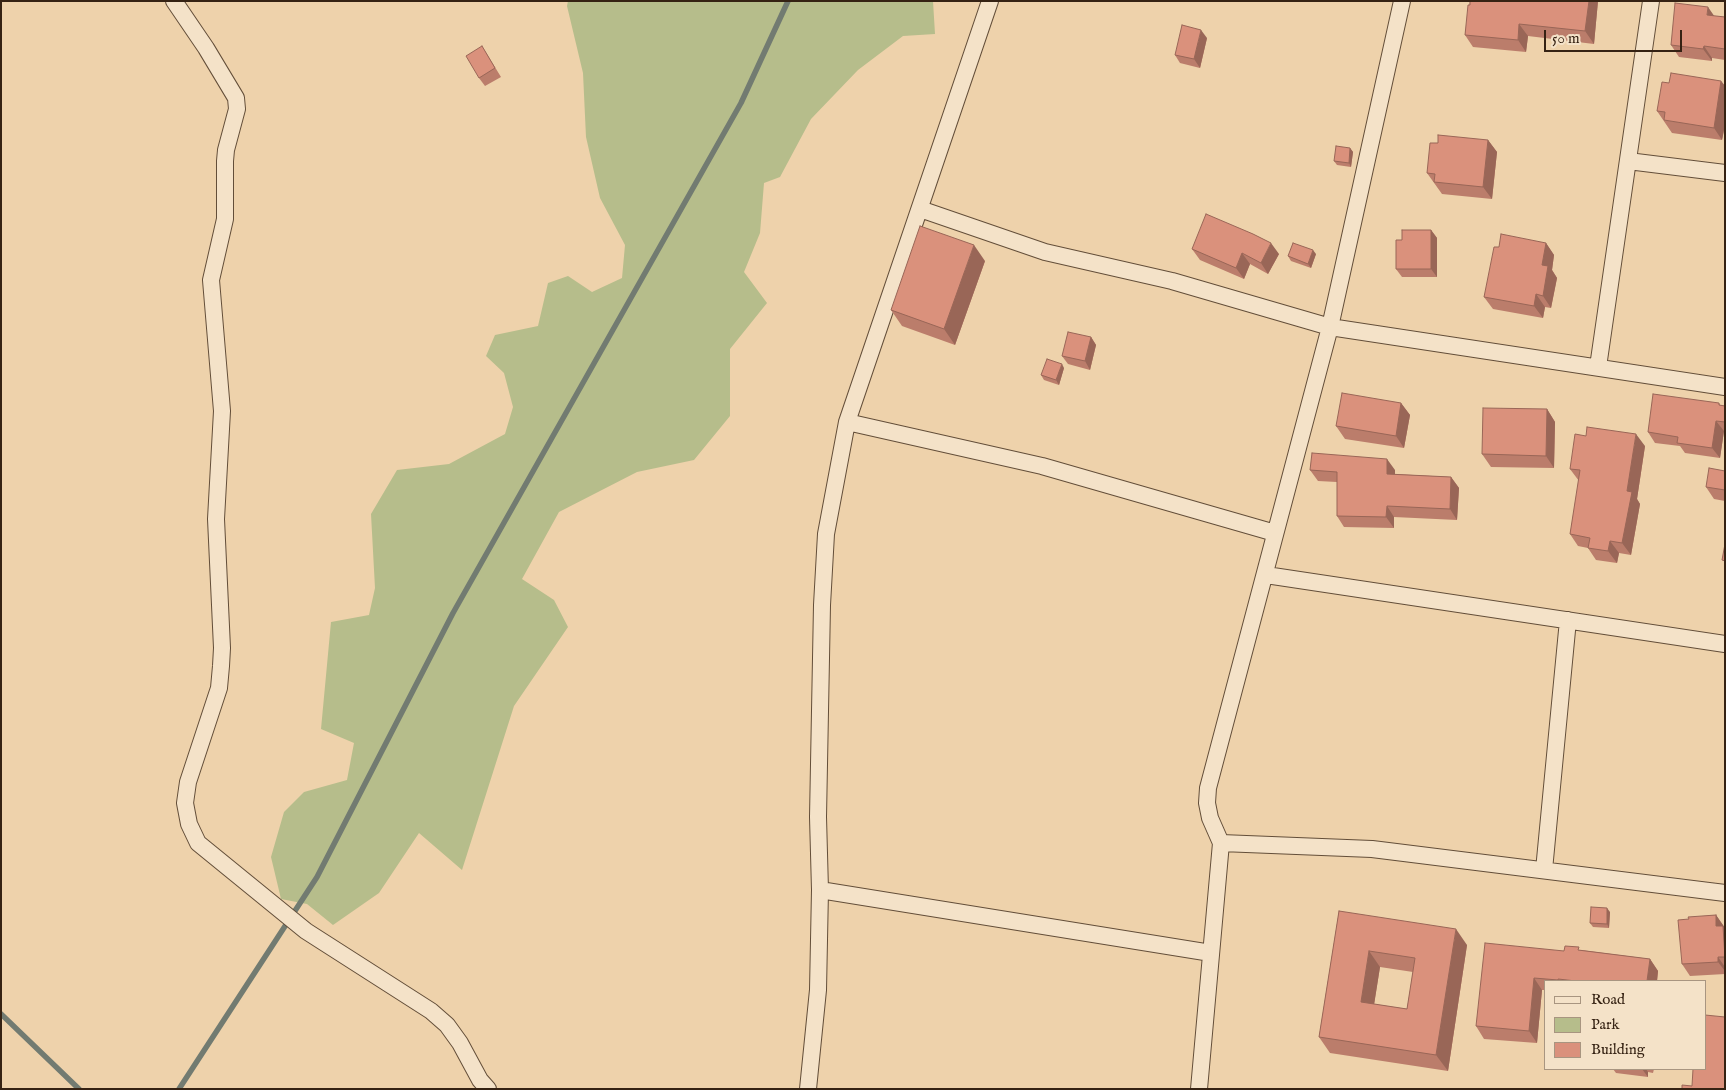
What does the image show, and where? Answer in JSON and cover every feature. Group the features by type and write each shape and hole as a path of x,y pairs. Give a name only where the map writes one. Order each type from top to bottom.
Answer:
{"street":[{"path":"174,1 206,48 236,98 237,109 225,160 226,219 212,280 222,411 216,519 222,648 221,666 219,688 188,782 185,803 189,824 198,843 306,930 431,1010 447,1025 456,1037 480,1080 488,1089"},
{"path":"808,1089 818,990 820,890 818,817 822,604 826,534 848,422 990,1"},
{"path":"1199,1089 1221,844 1210,818 1207,803 1208,788 1266,575 1275,533 1330,327 1402,1"},
{"path":"1598,368 1651,1"},
{"path":"1628,161 1725,173"},
{"path":"920,209 1045,252 1172,281 1330,327 1725,387"},
{"path":"848,422 1042,466 1275,533"},
{"path":"1266,575 1725,644"},
{"path":"1544,870 1568,620"},
{"path":"1221,844 1372,849 1725,893"},
{"path":"820,890 1212,953"}],"green space":[{"path":"568,1 933,1 935,34 903,36 858,70 811,119 780,177 764,183 760,233 744,272 767,303 730,349 730,416 694,460 637,472 559,512 522,579 554,600 568,627 514,706 462,870 419,833 379,893 333,925 307,904 281,899 271,857 284,812 304,792 347,780 354,743 321,729 331,622 369,615 375,588 371,514 397,470 449,464 505,434 513,407 504,373 486,356 495,335 538,326 548,283 568,276 592,292 622,278 625,245 600,198 586,137 583,73 567,6"}],"building":[{"path":"1470,1 1589,1 1585,31 1519,24 1518,40 1465,35"},
{"path":"1675,3 1708,7 1707,15 1725,17 1725,49 1704,46 1703,49 1671,45"},
{"path":"1182,25 1201,30 1194,59 1175,55"},
{"path":"482,46 495,68 479,78 466,56"},
{"path":"1671,73 1721,81 1714,128 1664,120 1665,112 1657,111 1662,82 1669,83"},
{"path":"1438,135 1488,140 1483,187 1434,182 1435,174 1427,173 1430,143 1438,143"},
{"path":"1336,146 1350,148 1349,163 1334,161"},
{"path":"1206,214 1271,243 1261,263 1242,253 1236,268 1192,249"},
{"path":"920,226 974,245 944,329 891,310"},
{"path":"1402,230 1431,230 1431,269 1396,269 1396,240 1402,240"},
{"path":"1501,234 1546,243 1542,265 1548,266 1543,296 1536,294 1534,306 1484,297 1494,247 1499,247"},
{"path":"1293,243 1313,250 1308,264 1288,256"},
{"path":"1068,332 1091,337 1085,361 1062,356"},
{"path":"1047,359 1062,364 1056,380 1041,375"},
{"path":"1342,393 1401,403 1396,436 1336,426"},
{"path":"1653,394 1719,403 1719,405 1725,406 1725,422 1716,421 1712,448 1677,443 1678,437 1648,432"},
{"path":"1483,408 1547,409 1546,456 1482,454"},
{"path":"1587,427 1636,434 1627,491 1632,492 1622,543 1610,541 1608,551 1588,548 1590,538 1570,534 1580,470 1570,469 1575,434 1586,436"},
{"path":"1312,453 1387,459 1387,474 1451,477 1450,509 1387,506 1386,517 1337,516 1337,472 1310,470"},
{"path":"1709,468 1725,471 1725,490 1706,487"},
{"path":"1725,544 1725,561 1722,560"},
{"path":"1591,907 1607,908 1607,924 1590,923"},
{"path":"1339,911 1456,929 1436,1055 1319,1037","holes":["1369,951 1415,958 1407,1009 1361,1002"]},
{"path":"1716,915 1716,926 1723,926 1725,957 1718,957 1718,962 1682,964 1678,920 1689,919 1688,917"},
{"path":"1485,943 1564,951 1565,946 1579,947 1578,950 1650,959 1647,980 1558,980 1534,978 1529,1031 1476,1026"},
{"path":"1706,1015 1725,1017 1725,1089 1682,1089 1682,1085 1692,1086 1693,1070 1706,1070"}],"waterway":[{"path":"179,1089 317,877 453,613 741,103 788,1"},
{"path":"1,1014 79,1089"}]}
